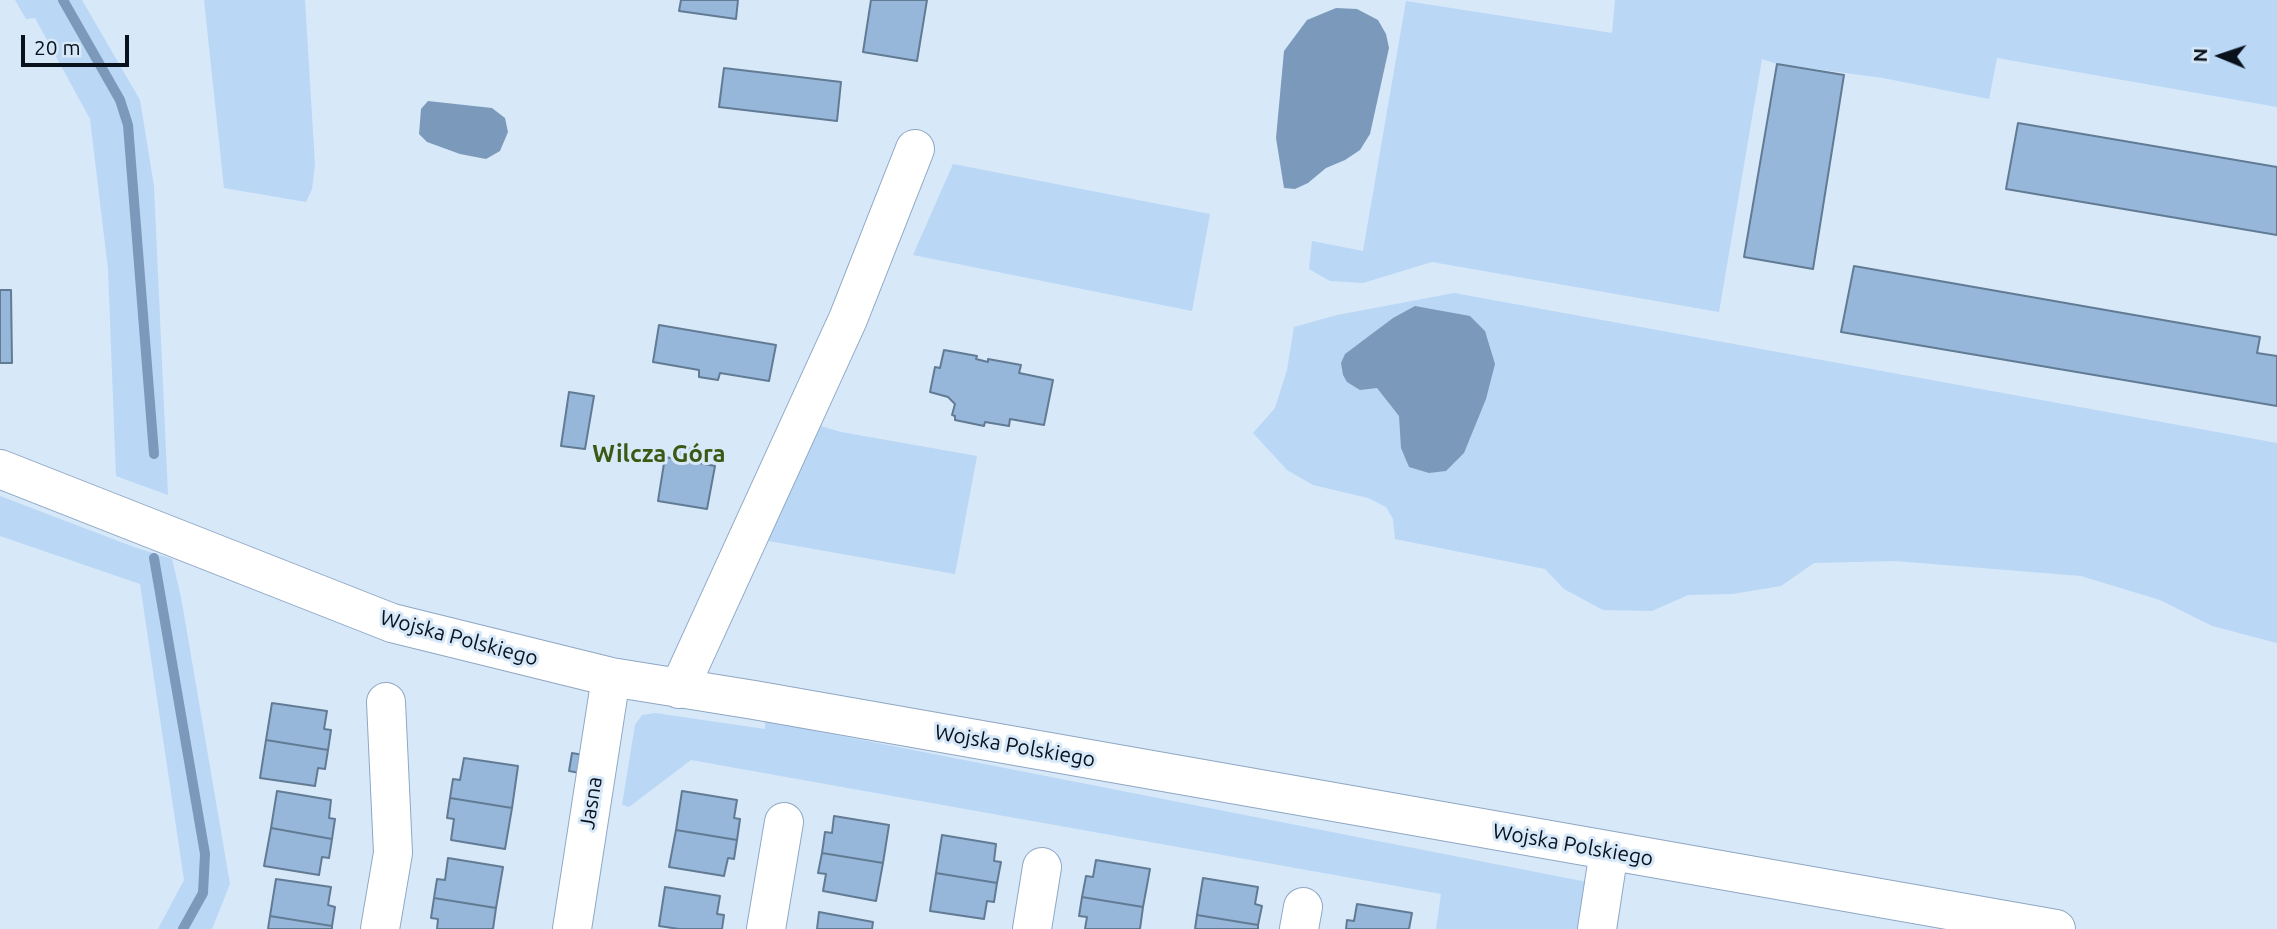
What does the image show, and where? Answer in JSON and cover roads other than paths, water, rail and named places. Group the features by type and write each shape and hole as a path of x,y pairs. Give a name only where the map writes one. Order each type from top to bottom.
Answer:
{"street":[{"path":"679,689 848,319 915,149"},
{"name":"Wojska Polskiego","path":"0,469 392,623 611,677 2056,929"},
{"name":"Jasna","path":"572,929 611,677"},
{"path":"380,929 393,853 386,702"},
{"path":"766,929 784,822"},
{"path":"1597,929 1609,851"},
{"path":"1032,929 1042,867"}],"waterway":[{"path":"63,0 120,100 128,125 154,454"},
{"path":"154,558 205,854 203,893 183,929"}],"district":[{"name":"Wilcza Góra","path":"659,454"}]}
